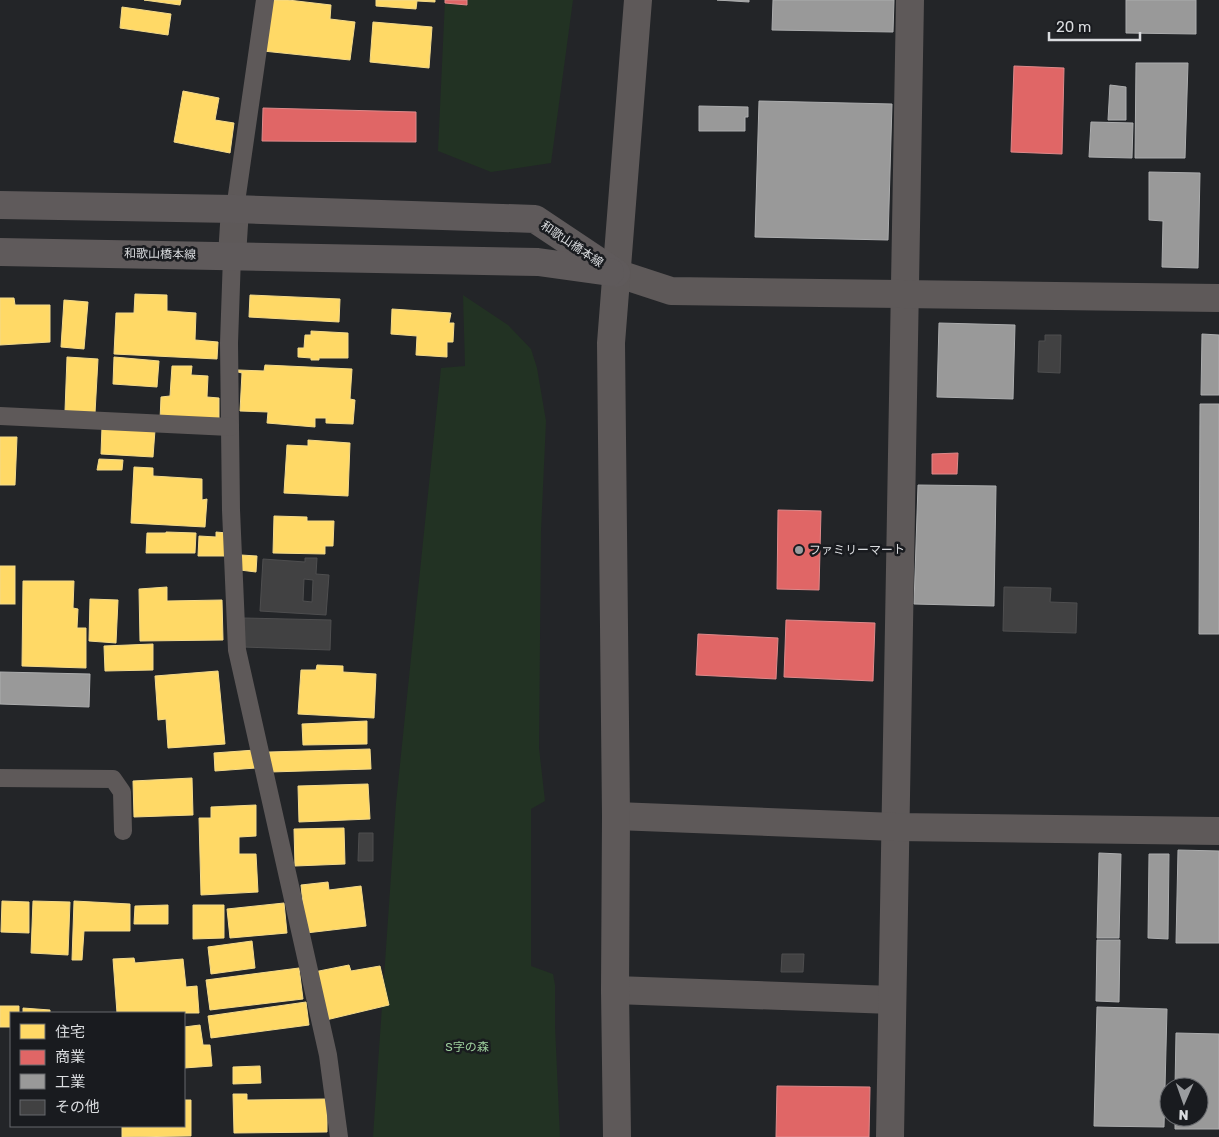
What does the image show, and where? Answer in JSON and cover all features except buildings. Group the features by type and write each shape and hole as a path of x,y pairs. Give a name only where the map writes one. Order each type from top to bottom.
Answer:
{"main road":[{"name":"和歌山橋本線","path":"0,205 235,209 535,219 616,273"},
{"name":"和歌山橋本線","path":"0,252 538,262 616,273"}],"street":[{"path":"617,1137 611,343 638,0"},
{"path":"890,1137 910,0"},
{"path":"232,256 235,209"},
{"path":"616,273 671,291 1219,298"},
{"path":"616,816 895,827 1219,831"},
{"path":"615,990 892,1000"}],"lane":[{"path":"235,209 265,0"},
{"path":"232,256 229,343 230,427 237,650 328,1055 339,1137"},
{"path":"0,416 230,427"},
{"path":"0,778 113,779 122,792 123,831"}],"green space":[{"path":"445,0 573,0 551,163 491,172 438,151"},
{"name":"S字の森","path":"463,295 508,325 531,349 537,368 546,421 541,531 539,748 545,801 531,809 531,966 553,974 555,985 560,1137 373,1137 396,803 441,368 465,366"}],"place":[{"name":"ファミリーマート","path":"799,550"}]}
